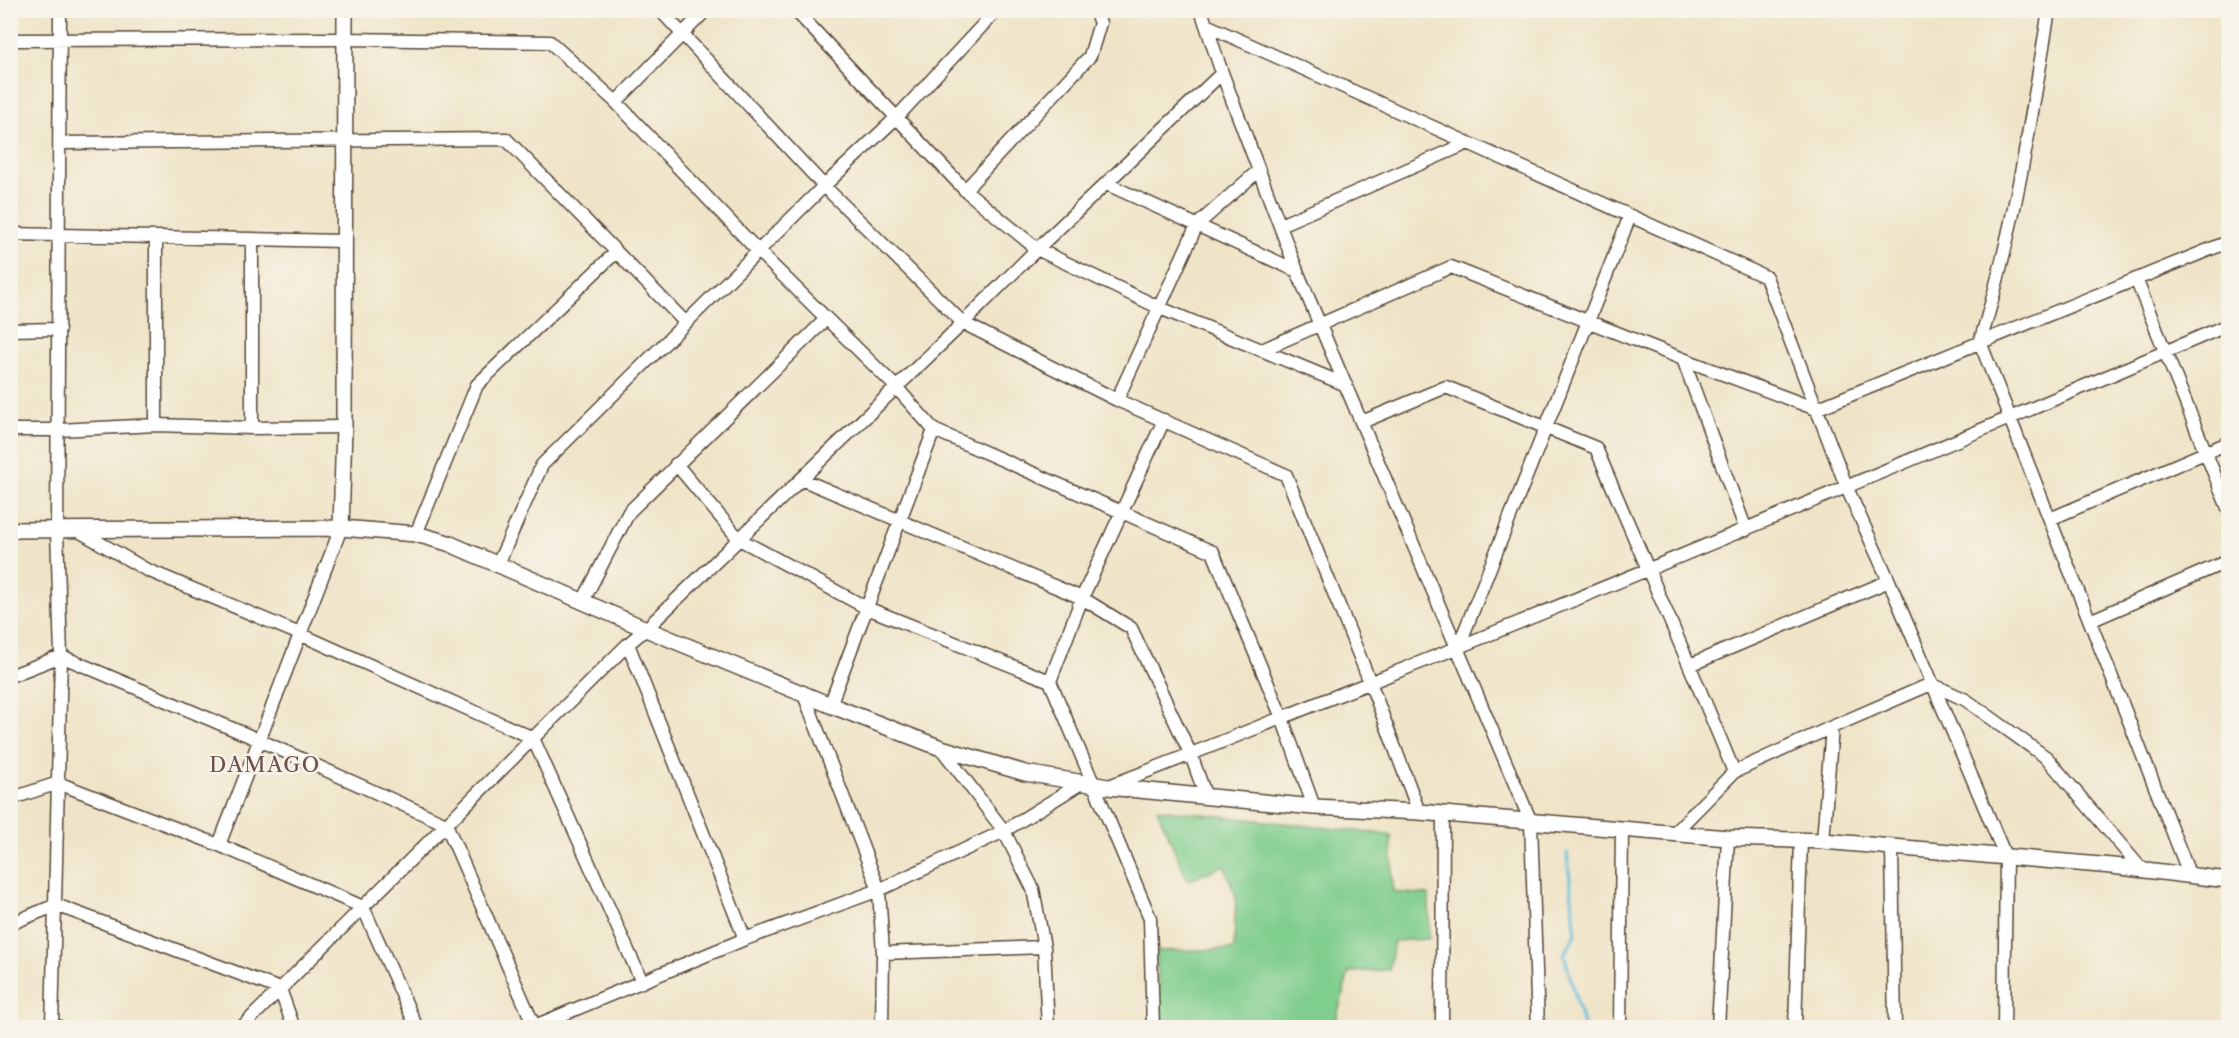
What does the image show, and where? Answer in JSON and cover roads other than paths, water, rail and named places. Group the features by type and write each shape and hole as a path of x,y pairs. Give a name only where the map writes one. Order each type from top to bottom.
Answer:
{"main road":[{"path":"341,528 344,427 345,10"},
{"path":"18,530 341,528 416,534 448,543 646,629 941,748 1025,773 1095,785 1314,807 1443,813 1728,838 1823,841 2229,880"}],"street":[{"path":"52,1027 61,656 57,530 60,10"},
{"path":"660,10 824,186 963,323 1117,400 1286,475 1370,682 1419,812"},
{"path":"616,102 705,10"},
{"path":"795,10 965,190 1037,249 1160,308 1346,385"},
{"path":"498,564 542,465 685,322 897,117 993,14 991,10"},
{"path":"965,190 1090,56 1100,23 1095,10"},
{"path":"1201,10 1222,73 1297,271 1531,822 1538,1028"},
{"path":"2049,10 2033,110 2001,272 1980,342 2190,876"},
{"path":"1206,25 1766,277 1847,488 2006,858 2004,1028"},
{"path":"10,40 345,39 550,42 616,102 758,251 896,387 934,430 1213,552 1282,718 1314,807"},
{"path":"241,1028 628,644 1222,73"},
{"path":"60,143 506,139 685,322"},
{"path":"1280,225 1468,143"},
{"path":"1117,400 1197,225 1259,170"},
{"path":"1107,184 1297,271"},
{"path":"1458,648 1630,216"},
{"path":"10,234 343,241"},
{"path":"156,237 156,425"},
{"path":"252,239 252,428"},
{"path":"1262,350 1451,267 1816,409 2229,242"},
{"path":"416,534 477,385 616,252"},
{"path":"2136,279 2229,508"},
{"path":"583,601 629,512 826,319"},
{"path":"10,676 61,656 259,740 446,824 533,1027 745,939 879,890 1095,785 1191,755 1458,648 1847,488 2229,326"},
{"path":"10,330 59,329"},
{"path":"1683,359 1746,530"},
{"path":"1362,422 1446,387 1596,448 1734,772"},
{"path":"1153,1028 1150,918 1050,681 1082,598 1120,511 1164,420"},
{"path":"10,430 156,425 252,428 344,427"},
{"path":"830,705 934,430"},
{"path":"2050,519 2229,443"},
{"path":"676,464 739,539 867,608 1050,681"},
{"path":"801,479 1082,598 1131,628 1191,755 1206,797"},
{"path":"219,845 302,635 341,528"},
{"path":"10,538 18,530"},
{"path":"79,531 145,569 302,635 533,738 642,982"},
{"path":"2090,621 2229,561"},
{"path":"1690,665 1889,582"},
{"path":"628,644 745,939"},
{"path":"1674,832 1734,772 1931,684 1966,700 2047,758 2142,870"},
{"path":"803,692 879,890 883,953 882,1028"},
{"path":"1823,841 1832,727"},
{"path":"941,748 1004,831 1033,889 1044,947 1048,1028"},
{"path":"10,799 58,783 219,845 363,907 417,1028"},
{"path":"1443,813 1443,1028"},
{"path":"1620,1028 1622,828"},
{"path":"1718,1028 1728,838"},
{"path":"1795,1028 1801,840"},
{"path":"1892,849 1895,1028"},
{"path":"10,924 56,905 280,989 294,1028"},
{"path":"883,953 1044,947"}],"waterway":[{"path":"1567,853 1576,934 1564,954 1584,1028"}],"district":[{"name":"DAMAGO","path":"265,764"}]}
